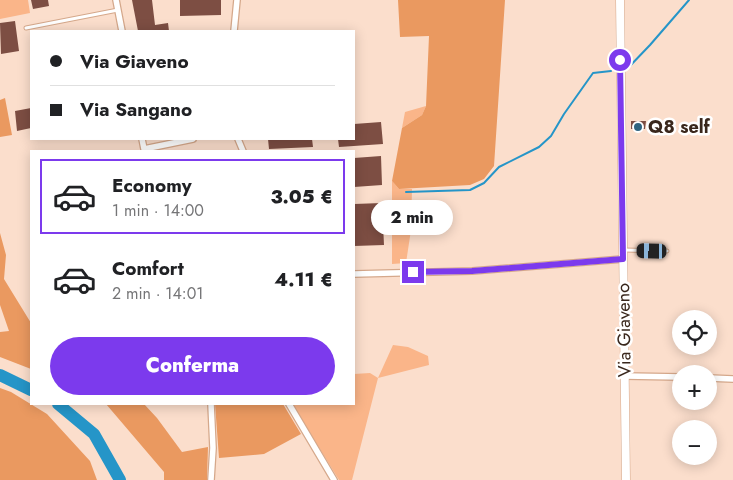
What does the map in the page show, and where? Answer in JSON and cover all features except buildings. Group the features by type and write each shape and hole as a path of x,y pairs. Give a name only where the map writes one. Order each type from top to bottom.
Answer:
{"main road":[{"name":"Via Giaveno","path":"620,0 626,480"}],"street":[{"path":"116,0 122,30"},
{"path":"234,30 237,0"},
{"path":"142,140 144,149 188,140"},
{"path":"355,274 472,271 623,255"},
{"path":"625,376 672,377"},
{"path":"717,378 733,379"},
{"path":"211,405 213,448 211,480"},
{"path":"291,405 334,480"}],"lane":[{"path":"26,28 118,10"},
{"path":"623,255 667,251"}],"shaded area":[{"path":"0,0 28,0 30,13 0,19"},
{"path":"398,0 505,0 494,166 484,179 470,185 399,189 392,181 402,128 422,115 426,106 429,36 400,37"},
{"path":"5,98 12,135 0,137 0,100"},
{"path":"426,106 422,115 402,128 405,112"},
{"path":"392,181 399,189 412,189 411,230 406,263 392,264"},
{"path":"0,233 6,255 4,279 30,321 30,369 0,357 0,332 9,331 0,305"},
{"path":"393,345 408,347 428,356 429,365 378,378"},
{"path":"370,373 378,378 352,480 339,480 293,405 355,405 355,374"},
{"path":"0,388 11,392 47,414 90,461 97,480 0,480"},
{"path":"107,405 145,405 182,452 208,447 207,480 164,480 164,472"},
{"path":"215,405 284,405 301,434 264,454 219,458"}],"waterway":[{"path":"627,69 689,0"},
{"path":"406,192 470,190 484,183 499,167 539,147 551,136 593,73 611,71"},
{"path":"0,375 30,390"},
{"path":"59,405 94,434 120,480"}],"place":[{"name":"Q8 self","path":"638,127"}],"route":[{"path":"413,272 472,271 623,259 620,60"}]}
